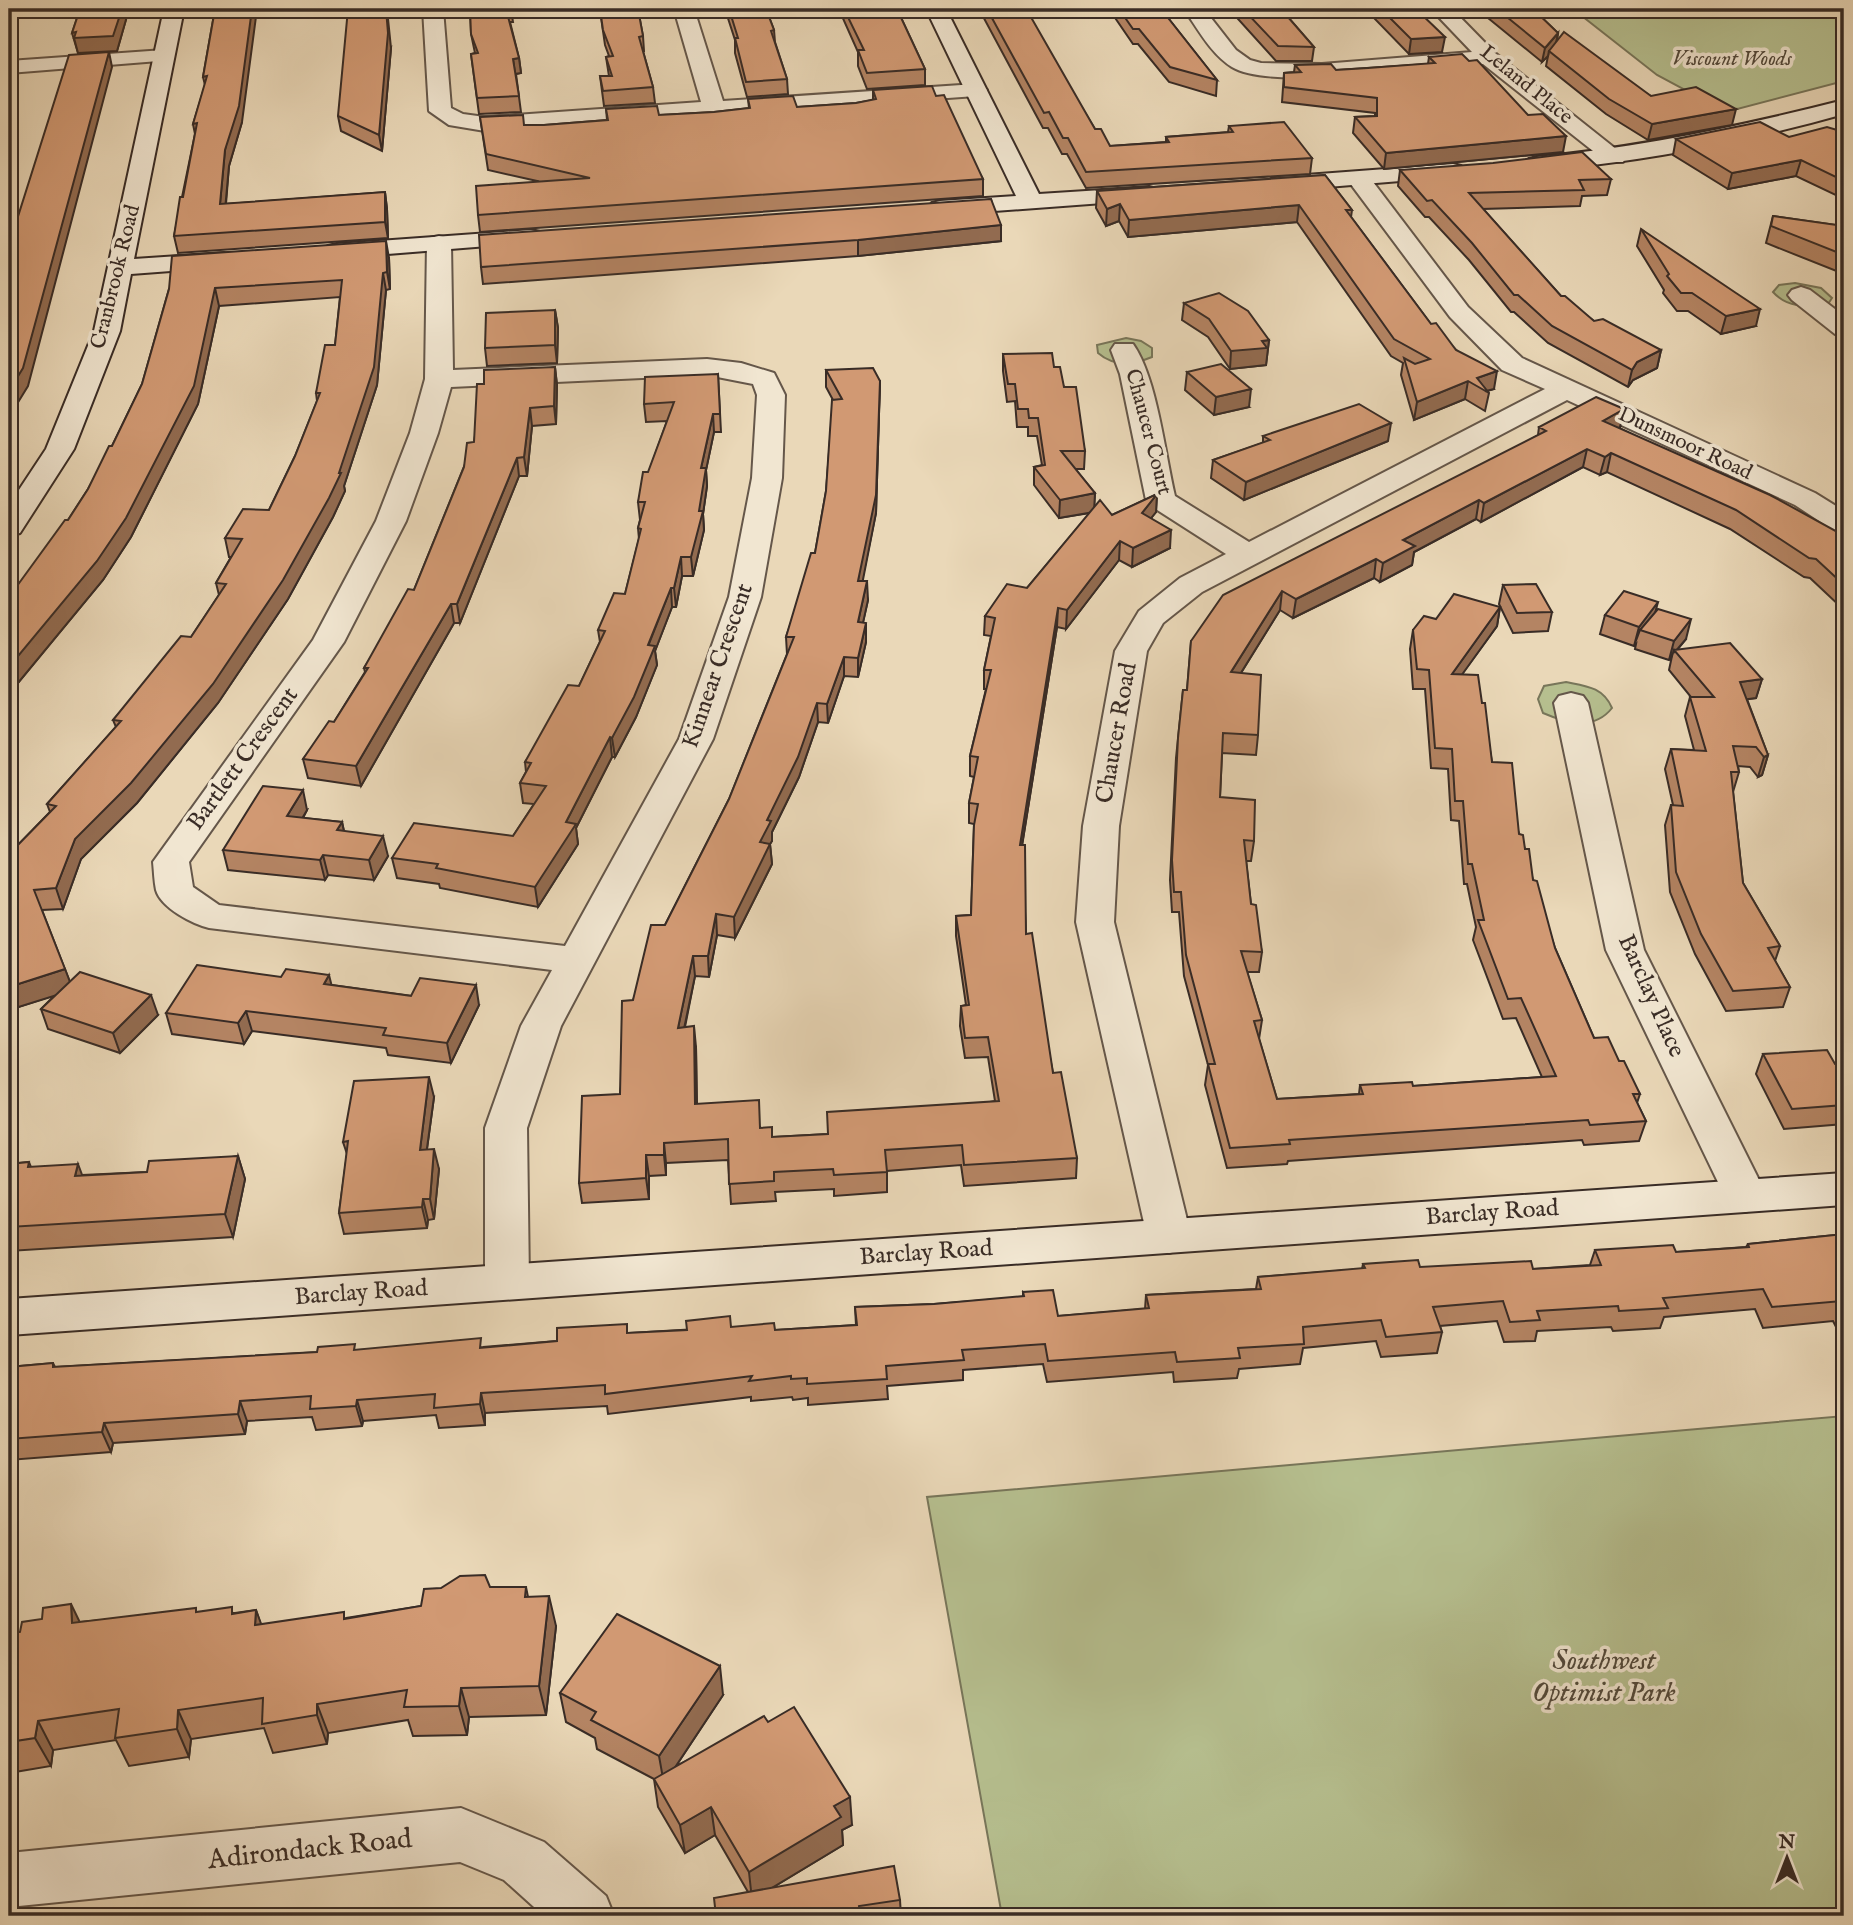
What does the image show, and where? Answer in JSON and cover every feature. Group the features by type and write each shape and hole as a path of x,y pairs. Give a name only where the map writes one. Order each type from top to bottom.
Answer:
{"street":[{"name":"Cranbrook Road","path":"9,527 60,449 107,331 174,9"},
{"path":"433,9 440,111 457,120 485,124 976,90"},
{"path":"684,9 714,108"},
{"path":"936,9 1031,202"},
{"path":"1194,9 1232,58 1245,66 1298,70 1488,57"},
{"name":"Leland Place","path":"1441,9 1488,57 1615,157"},
{"path":"9,67 164,56"},
{"path":"1508,166 1615,157 1711,142 1844,107"},
{"path":"1797,121 1833,136"},
{"path":"1262,186 1481,168"},
{"name":"Dunsmoor Road","path":"1359,179 1460,312 1512,364 1805,499 1844,524"},
{"path":"921,209 1169,192"},
{"path":"313,253 549,235"},
{"name":"Bartlett Crescent","path":"439,243 439,379 424,433 391,521 328,642 171,862 175,892 209,916 577,960"},
{"path":"122,267 246,258"},
{"path":"1801,295 1844,328"},
{"name":"Chaucer Court","path":"1124,349 1134,374 1161,500 1248,555"},
{"name":"Kinnear Crescent","path":"439,379 707,367 741,371 764,379 771,395 768,478 745,597 696,739 541,1026 506,1128 507,1282"},
{"name":"Chaucer Road","path":"1169,1236 1095,922 1101,826 1131,651 1150,618 1191,585 1566,389"},
{"name":"Barclay Place","path":"1572,703 1625,950 1745,1196"},
{"name":"Barclay Road","path":"9,1317 1844,1189"},
{"name":"Adirondack Road","path":"9,1880 461,1835 524,1861 586,1916"}],"green space":[{"name":"Viscount Woods","path":"1573,9 1844,9 1844,81 1726,112 1657,75"},
{"path":"1795,283 1821,288 1832,298 1828,304 1798,305 1785,301 1773,292 1779,285"},
{"path":"1126,338 1141,341 1152,348 1152,357 1138,362 1117,363 1098,353 1097,345"},
{"path":"1566,682 1587,686 1599,692 1612,708 1597,720 1579,723 1543,713 1538,699 1544,686"},
{"name":"Southwest Optimist Park","path":"1844,1416 1844,1916 1002,1916 927,1497"}],"building":[{"path":"80,9 122,9 113,36 74,38 76,32 72,33"},
{"path":"215,9 252,9 239,106 225,150 220,204 385,192 385,222 174,236 197,123 193,124 207,76 203,77"},
{"path":"348,9 386,9 388,33 379,135 338,116"},
{"path":"470,9 506,9 519,58 513,59 519,96 477,98 471,54 478,53 471,34"},
{"path":"600,9 638,9 643,36 639,37 653,87 603,91 600,76 612,76 606,57 613,56 603,30"},
{"path":"729,9 766,9 787,79 746,82 735,38 738,38"},
{"path":"844,9 897,9 925,69 867,73 858,50 864,50"},
{"path":"987,9 1022,9 1028,12 1095,129 1101,129 1110,146 1169,142 1166,137 1233,132 1229,126 1284,122 1312,158 1086,172 1068,138 1063,138 1049,112 1044,113"},
{"path":"1119,9 1161,9 1217,80 1170,67 1139,29 1133,29"},
{"path":"1243,9 1281,9 1314,47 1278,46"},
{"path":"1381,9 1416,9 1445,37 1411,39"},
{"path":"1497,9 1533,9 1558,33 1545,48"},
{"path":"1564,32 1651,96 1696,87 1736,109 1652,124 1609,99 1549,51"},
{"path":"109,52 23,368 9,391 9,280 12,269 9,269 9,245 69,55"},
{"path":"1462,54 1469,61 1477,60 1528,115 1543,114 1566,136 1386,153 1355,117 1377,116 1377,98 1284,87 1284,73 1301,72 1295,65 1331,64 1336,70 1368,68 1435,63 1429,57"},
{"path":"932,86 936,96 944,95 983,179 478,215 476,186 590,178 486,154 480,117 523,115 524,125 544,125 608,120 606,109 657,106 659,115 714,112 750,108 748,99 793,96 797,107 856,103 876,99 873,90"},
{"path":"1760,122 1789,137 1827,127 1844,132 1844,181 1801,160 1732,173 1676,139"},
{"path":"1582,152 1611,179 1579,180 1584,190 1469,193 1561,296 1565,296 1594,321 1603,319 1661,350 1637,362 1632,370 1552,326 1518,295 1514,295 1472,243 1432,200 1427,201 1400,170 1493,163"},
{"path":"1325,175 1352,210 1346,210 1431,324 1436,323 1456,350 1497,371 1477,378 1489,393 1468,381 1417,402 1404,358 1415,364 1430,359 1394,339 1299,205 1129,220 1120,204 1107,209 1097,191"},
{"path":"991,199 1001,225 858,240 481,267 479,235"},
{"path":"1773,216 1844,226 1844,255 1771,226"},
{"path":"1641,229 1760,309 1726,316 1692,293 1681,293 1667,276 1669,274"},
{"path":"386,241 387,272 383,273 374,367 341,473 329,498 283,580 213,684 131,783 75,839 56,888 34,890 65,969 9,987 9,849 14,849 56,806 47,804 121,721 113,720 181,636 191,637 226,584 216,583 242,539 225,538 243,509 269,510 295,456 320,393 316,393 325,345 335,345 342,280 215,288 194,386 126,518 97,561 9,667 9,597 65,520 68,520 88,489 142,384 169,289 172,256"},
{"path":"1219,293 1248,311 1269,340 1262,341 1267,348 1231,351 1209,319 1184,303"},
{"path":"555,310 555,345 485,348 486,313"},
{"path":"1052,353 1054,367 1060,367 1064,387 1076,387 1085,451 1061,451 1095,493 1060,500 1034,467 1045,465 1038,418 1029,418 1028,409 1018,409 1015,384 1008,384 1003,354"},
{"path":"1221,364 1251,389 1216,397 1187,372"},
{"path":"555,367 554,406 530,408 524,457 517,458 457,604 451,604 356,766 303,759 329,721 334,722 368,668 364,668 408,589 414,590 464,467 467,443 474,442 477,384 484,384 484,370"},
{"path":"873,368 880,381 876,495 858,581 867,581 858,622 866,623 858,658 844,657 827,704 817,703 798,757 767,820 771,821 760,842 770,844 734,917 716,914 708,956 693,956 678,1028 694,1026 695,1104 759,1100 760,1128 772,1127 772,1137 828,1134 827,1112 999,1101 988,1037 965,1038 961,1006 969,1005 956,916 971,915 974,825 978,804 969,803 978,757 970,756 991,670 984,670 995,618 985,616 1007,584 1027,588 1100,500 1112,515 1157,494 1142,513 1171,530 1133,548 1120,541 1067,610 1058,608 1020,845 1025,845 1026,934 1032,933 1053,1073 1061,1072 1077,1158 964,1165 962,1145 885,1150 887,1172 834,1175 833,1169 774,1172 774,1181 729,1184 728,1139 664,1143 664,1155 646,1155 646,1178 579,1183 582,1096 620,1094 622,1001 633,1000 651,925 665,925 729,799 794,637 786,637 811,553 815,553 826,491 832,400 842,399 826,370"},
{"path":"718,374 720,414 713,414 701,468 706,468 699,511 703,511 691,557 681,557 674,588 671,588 648,645 655,646 634,697 566,822 576,824 535,887 436,868 438,864 392,858 414,823 513,836 546,786 520,783 531,763 525,762 568,685 579,686 605,631 598,630 614,593 625,594 645,502 638,502 643,472 648,472 674,402 644,404 645,377"},
{"path":"1596,397 1624,409 1603,421 1770,495 1843,535 1844,585 1816,559 1809,558 1736,510 1611,453 1605,457 1587,449 1484,503 1479,500 1403,540 1415,546 1383,563 1376,559 1296,599 1282,591 1231,672 1261,675 1258,735 1223,733 1220,797 1255,800 1254,841 1244,840 1251,904 1256,905 1262,952 1241,951 1262,1020 1254,1021 1277,1099 1363,1094 1360,1085 1412,1082 1413,1086 1556,1076 1521,998 1508,999 1478,920 1484,920 1472,864 1468,864 1463,801 1455,801 1452,749 1435,748 1429,670 1417,669 1413,630 1424,616 1436,619 1454,594 1500,607 1452,674 1478,675 1482,703 1485,703 1492,762 1512,763 1519,834 1523,835 1525,849 1529,849 1533,880 1537,881 1555,948 1594,1038 1608,1037 1619,1061 1624,1061 1640,1094 1633,1094 1646,1121 1590,1125 1588,1120 1289,1140 1290,1144 1230,1148 1208,1064 1215,1064 1186,955 1181,892 1174,892 1172,860 1178,738 1183,690 1187,690 1191,641 1223,595 1546,431 1539,427"},
{"path":"1359,404 1391,423 1246,482 1213,460 1270,440 1263,436"},
{"path":"1536,584 1552,612 1517,613 1503,585"},
{"path":"1624,591 1658,602 1639,627 1605,615"},
{"path":"1658,609 1691,619 1674,641 1640,630"},
{"path":"1730,643 1762,679 1740,682 1768,755 1764,757 1756,747 1733,746 1739,772 1731,772 1743,883 1780,946 1768,948 1790,987 1733,991 1701,934 1676,872 1671,805 1683,806 1671,749 1706,751 1690,697 1714,697 1674,650"},
{"path":"263,786 303,790 287,816 342,822 337,830 383,836 369,860 323,855 320,860 223,850"},
{"path":"197,965 281,977 286,969 329,975 324,984 411,996 420,978 476,985 447,1043 383,1035 386,1028 246,1011 238,1023 166,1013"},
{"path":"80,972 151,995 113,1033 41,1009"},
{"path":"1827,1050 1835,1064 1844,1063 1844,1105 1792,1109 1763,1054"},
{"path":"429,1077 420,1150 434,1149 430,1199 423,1199 422,1207 339,1213 348,1141 343,1142 354,1081"},
{"path":"238,1156 225,1214 9,1227 9,1164 29,1162 28,1167 78,1164 75,1176 147,1172 149,1161"},
{"path":"1844,1234 1844,1306 1842,1301 1772,1307 1763,1289 1663,1298 1668,1308 1619,1311 1618,1306 1537,1311 1540,1320 1510,1322 1503,1301 1433,1307 1442,1332 1386,1337 1381,1320 1303,1327 1304,1344 1238,1348 1240,1358 1177,1362 1175,1352 1048,1361 1045,1344 962,1350 964,1360 886,1366 887,1379 807,1384 807,1378 791,1379 791,1376 749,1381 752,1376 605,1394 605,1385 481,1393 480,1404 434,1408 435,1394 357,1400 356,1406 310,1409 311,1396 240,1401 238,1414 104,1423 102,1432 9,1439 9,1367 53,1363 53,1367 317,1352 318,1347 355,1344 354,1350 481,1338 480,1348 557,1341 557,1328 627,1324 627,1333 687,1330 686,1321 730,1316 731,1327 774,1323 775,1330 857,1325 855,1307 934,1304 1024,1296 1023,1292 1053,1290 1058,1316 1149,1308 1146,1295 1261,1289 1258,1277 1365,1268 1363,1264 1418,1260 1420,1267 1531,1261 1533,1269 1601,1265 1595,1250 1673,1245 1676,1252 1749,1247 1748,1244"},
{"path":"485,1575 490,1587 526,1587 525,1597 549,1596 539,1686 461,1688 459,1706 404,1707 407,1690 317,1704 317,1715 262,1724 263,1698 178,1710 177,1729 115,1738 119,1709 38,1721 35,1738 9,1742 9,1634 20,1632 22,1622 42,1619 43,1608 71,1604 72,1623 196,1608 196,1612 232,1607 232,1614 256,1610 255,1625 344,1612 344,1619 421,1606 424,1589 441,1588 460,1576"},
{"path":"617,1614 720,1666 659,1756 591,1720 596,1712 560,1693"},
{"path":"794,1707 850,1797 834,1806 841,1817 749,1872 711,1807 680,1825 654,1779 764,1716 768,1722"},
{"path":"894,1866 900,1900 859,1906 860,1916 716,1916 714,1898"}]}
